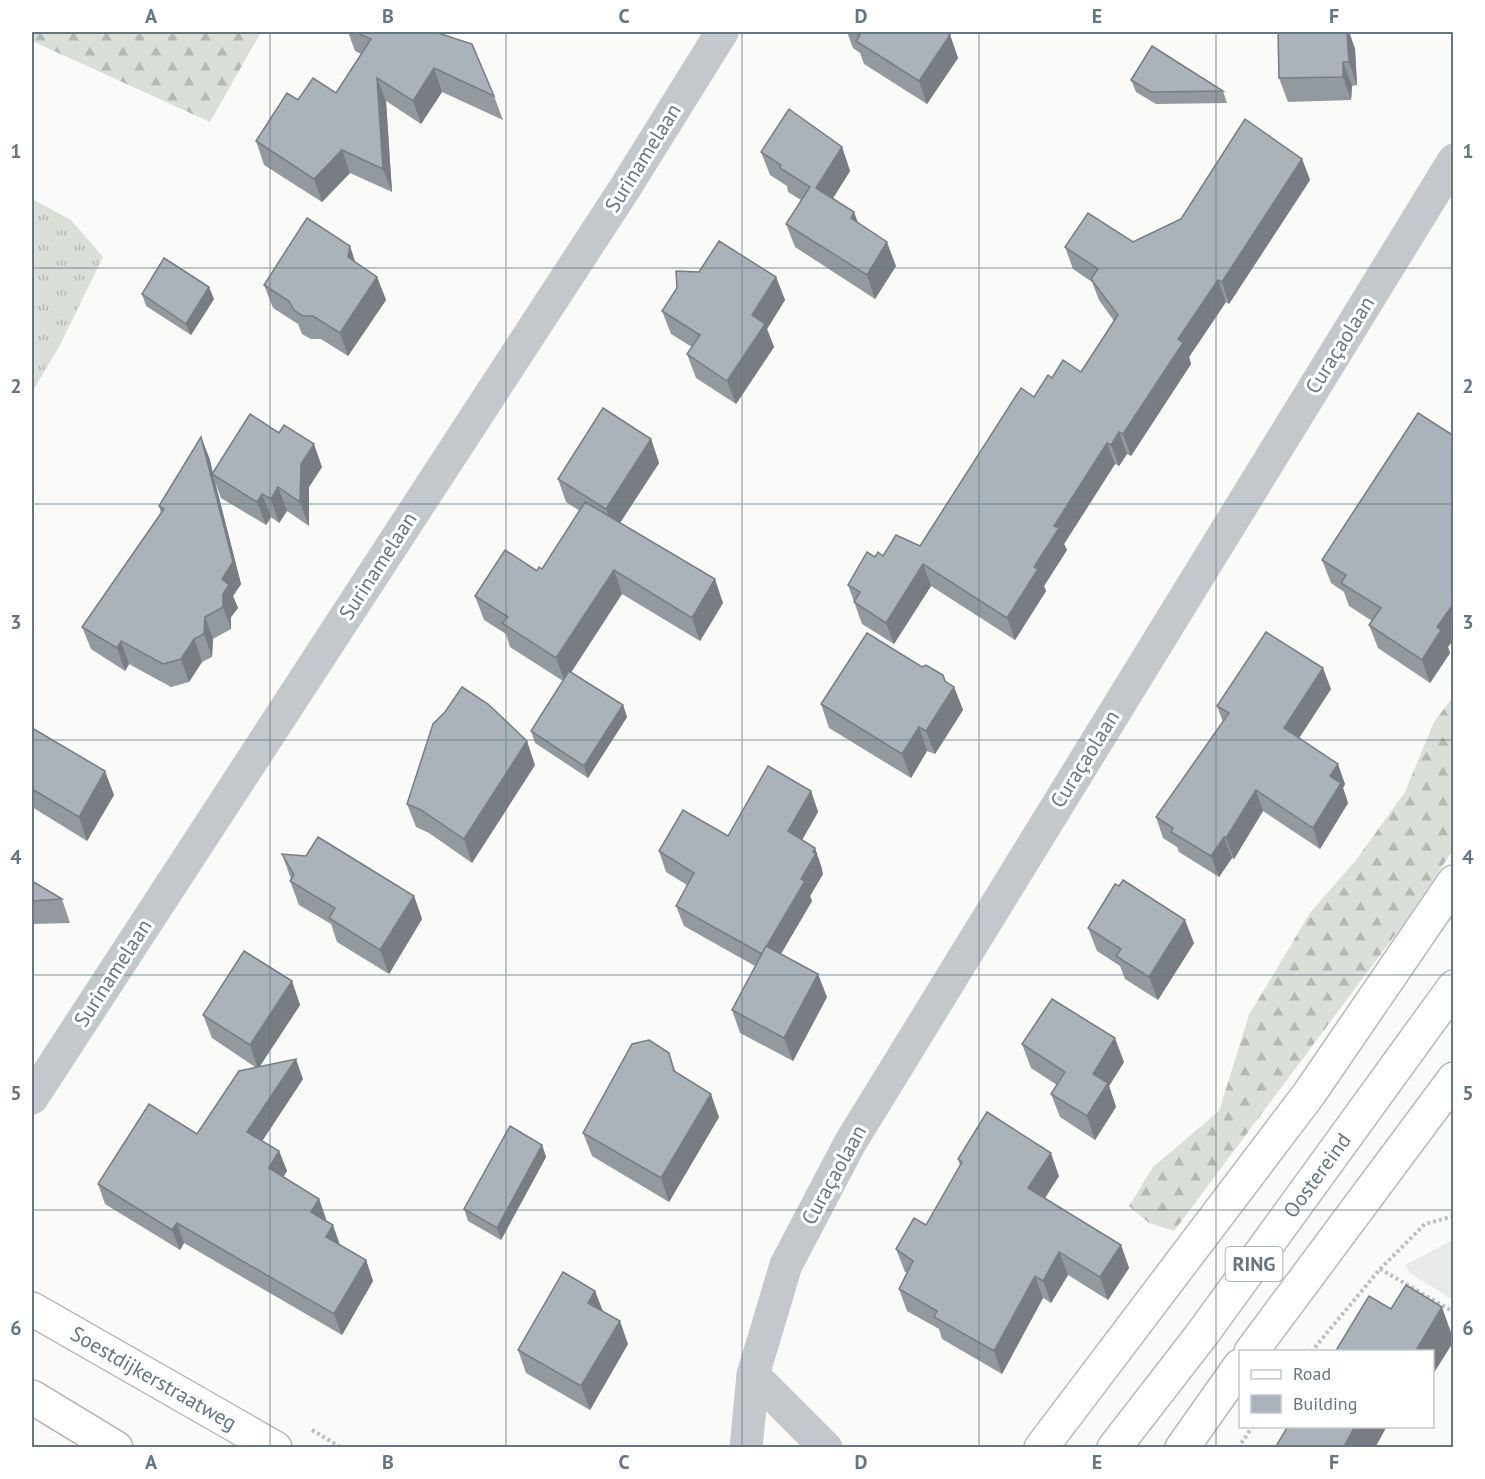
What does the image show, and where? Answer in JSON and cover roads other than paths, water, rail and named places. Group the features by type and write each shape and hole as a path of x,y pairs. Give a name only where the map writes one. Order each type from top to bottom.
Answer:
{"main road":[{"name":"RING","path":"1041,1448 1309,1094 1454,882"},
{"name":"Oostereind","path":"1114,1448 1203,1333 1454,987"},
{"name":"RING","path":"1252,1350 1454,1079"},
{"name":"Soestdijkerstraatweg","path":"32,1309 275,1448"},
{"path":"1182,1448 1239,1367"},
{"path":"32,1397 116,1448"}],"street":[{"name":"Surinamelaan","path":"32,1098 618,198 722,32"},
{"name":"Curaçaolaan","path":"746,1448 753,1376 786,1265 850,1143 1454,160"},
{"path":"753,1376 826,1448"}]}
